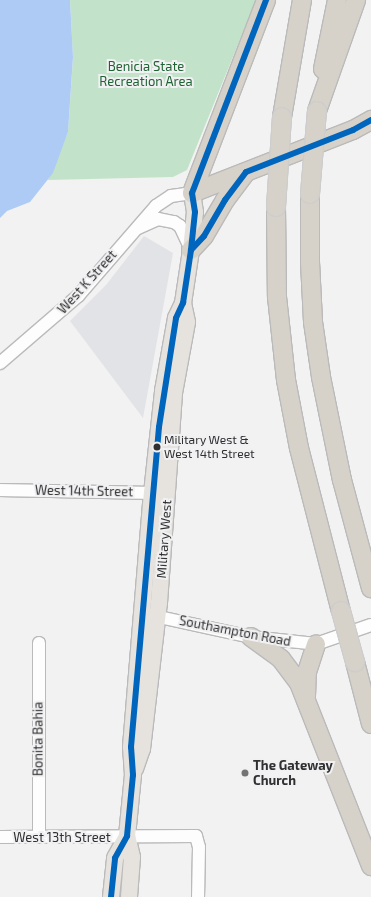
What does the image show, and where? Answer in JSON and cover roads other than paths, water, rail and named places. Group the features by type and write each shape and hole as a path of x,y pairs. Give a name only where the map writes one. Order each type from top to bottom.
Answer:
{"highway":[{"path":"192,193 266,0"},
{"path":"302,0 282,117 276,207 277,297 286,380 299,448 371,724"},
{"path":"337,0 317,111 310,194 311,277 321,377 342,480 371,588"},
{"path":"317,111 356,0"},
{"path":"192,193 353,130 371,120"},
{"path":"191,250 204,236 225,200 246,172"},
{"path":"251,637 291,670 306,697 371,866"},
{"path":"306,697 307,672 316,644"}],"main road":[{"name":"Military West","path":"129,897 132,857 127,836 133,775 142,749 150,615 160,493 174,393 188,322 183,303 191,250 194,212 192,193"},
{"name":"Military West","path":"111,897 116,858 127,836"}],"street":[{"name":"West K Street","path":"0,363 78,296 134,230 167,198 192,193"},
{"name":"West K Street","path":"134,230 158,219 174,222 180,226 191,250"},
{"name":"West 14th Street","path":"0,490 160,493"},
{"name":"Southampton Road","path":"150,615 251,637 316,644 371,625"},
{"name":"Bonita Bahia","path":"39,642 39,836"},
{"name":"West 13th Street","path":"0,837 196,836 199,848 198,897"}],"water":[{"path":"0,0 70,0 73,57 68,132 53,173 30,202 7,211 0,218"}],"place":[{"name":"Military West & West 14th Street","path":"157,447"},
{"name":"The Gateway Church","path":"245,773"}],"park label":[{"name":"Benicia State Recreation Area","path":"146,74"}]}
